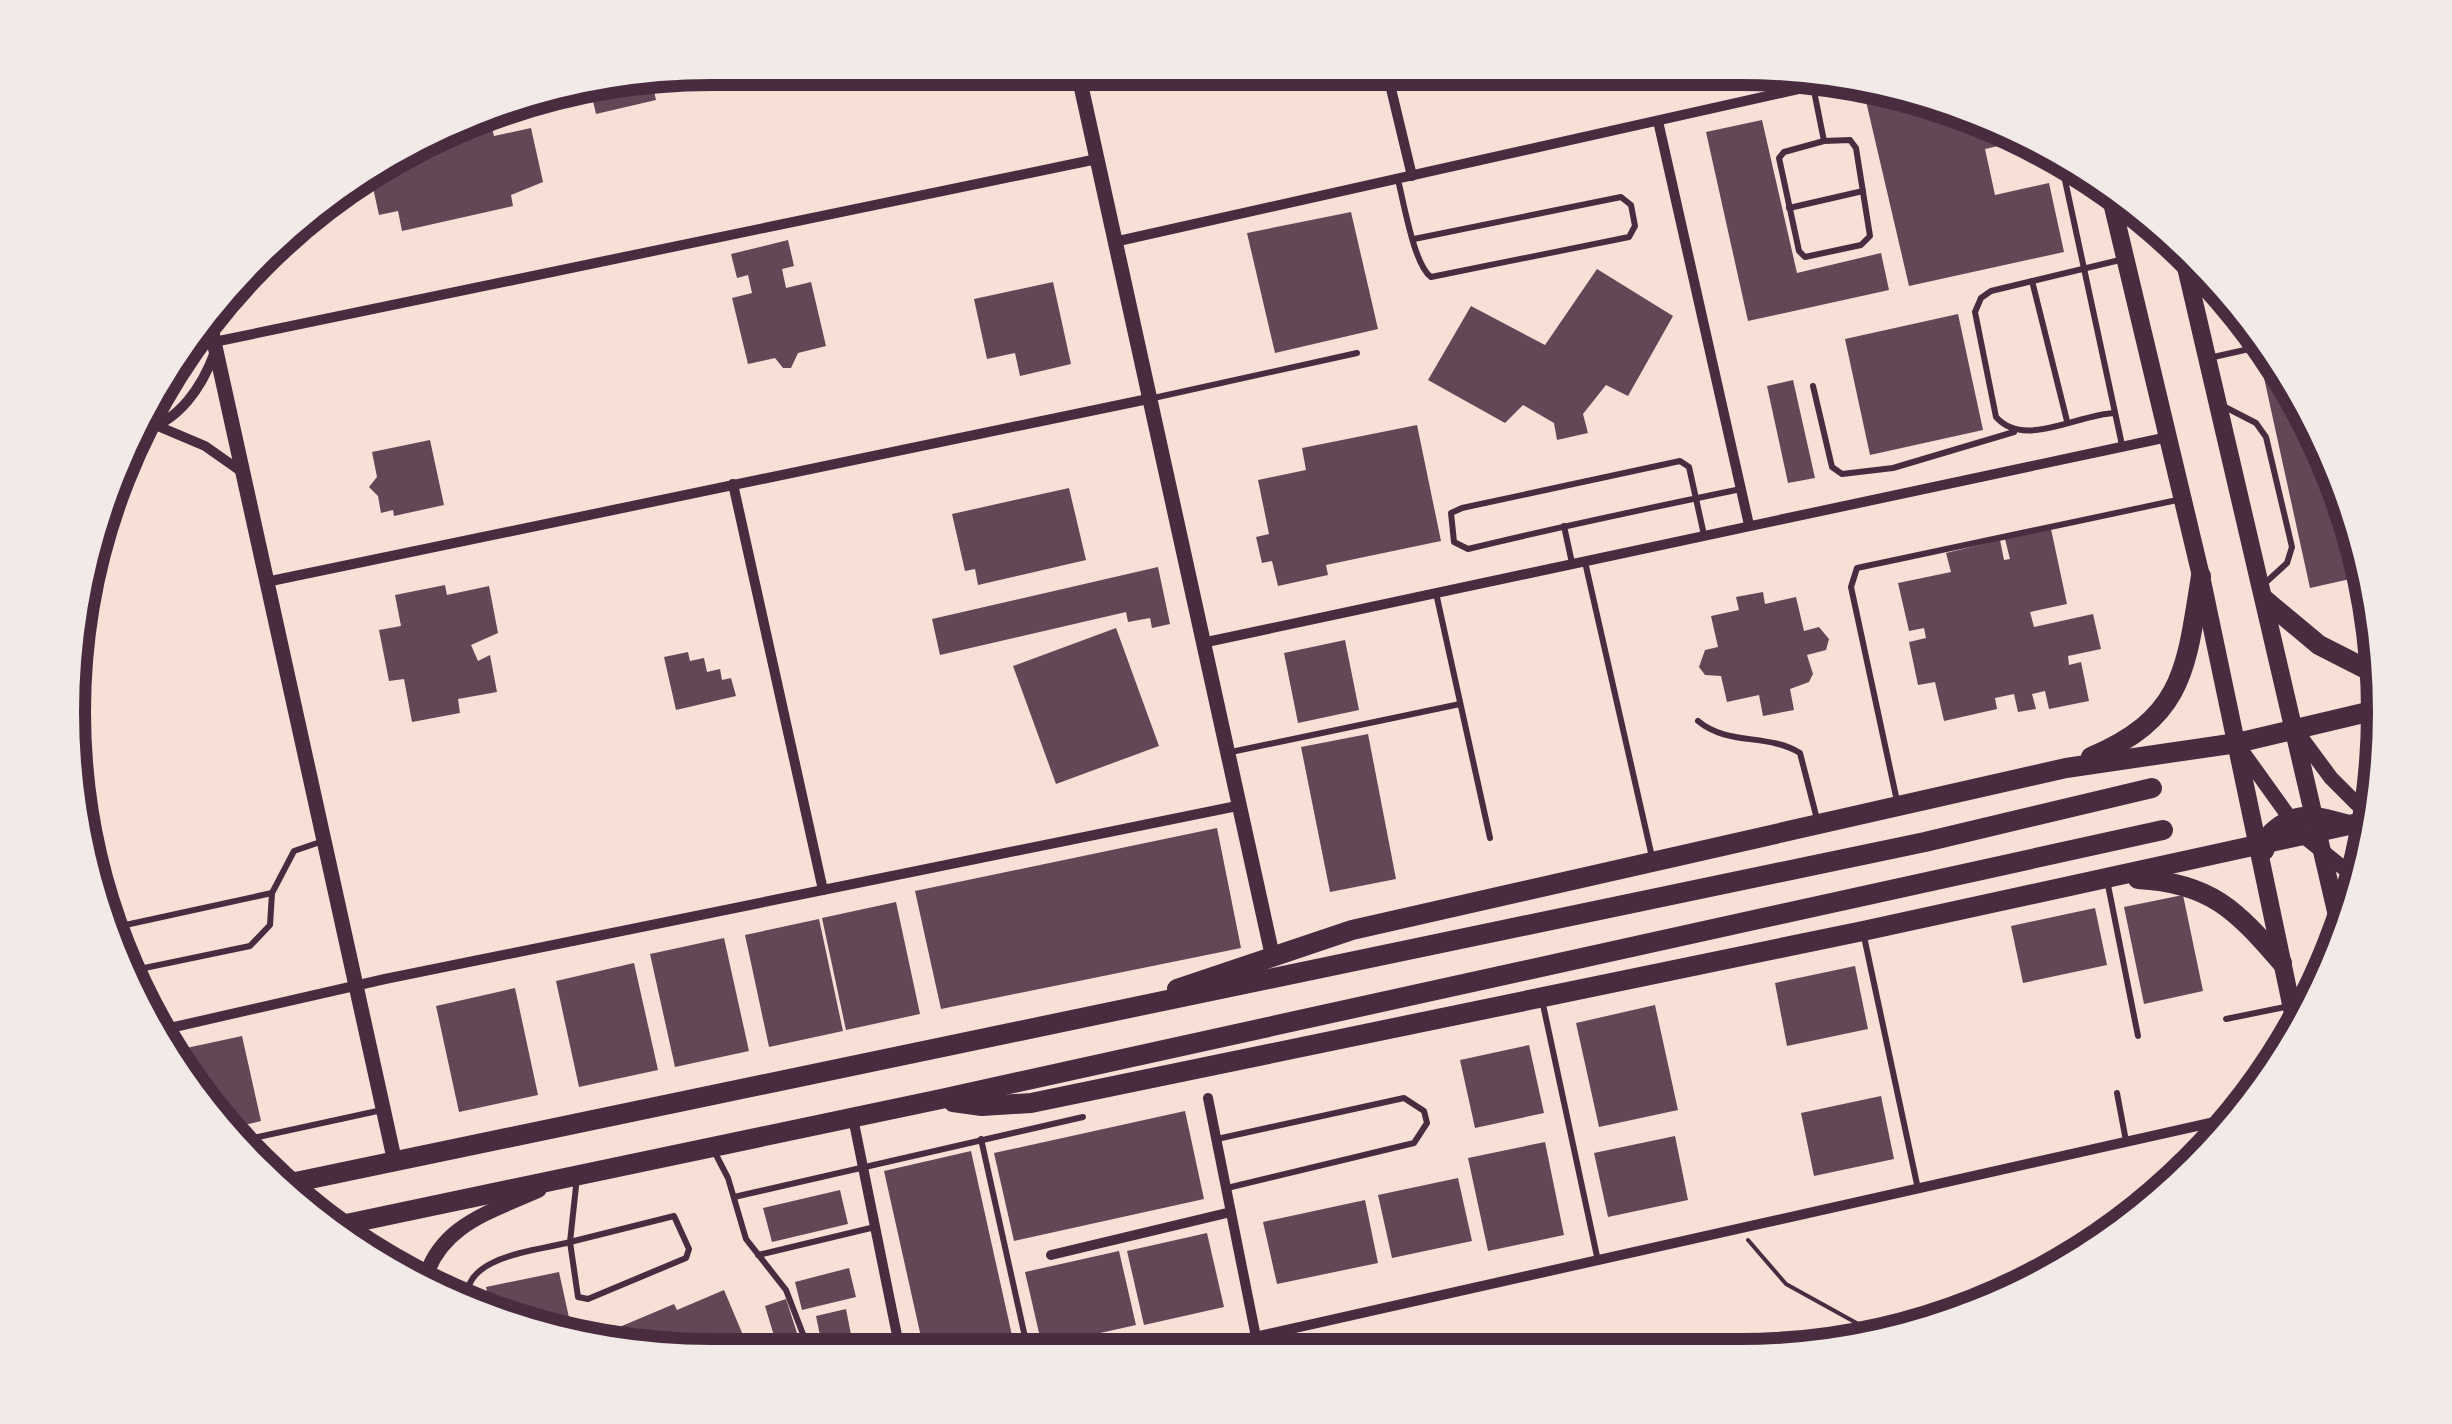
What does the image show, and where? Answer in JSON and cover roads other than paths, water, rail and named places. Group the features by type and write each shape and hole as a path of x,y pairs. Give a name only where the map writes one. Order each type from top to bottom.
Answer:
{"highway":[{"path":"2066,768 2134,738 2168,706 2187,663 2201,576"},
{"path":"2264,593 2319,645 2366,669"},
{"path":"1124,1010 1272,954 1352,930 2066,768 2237,743 2367,713"},
{"path":"297,1181 394,1158 1925,842 2152,788"},
{"path":"941,1099 982,1106 1031,1103 2109,878 2262,844 2312,827 2357,822"},
{"path":"351,1224 941,1099 2163,830"},
{"path":"2109,878 2190,885 2216,896 2282,963"}],"main road":[{"path":"2113,209 2262,844 2264,872 2292,1009"},
{"path":"2187,274 2290,702 2312,827 2324,856 2336,909"},
{"path":"2230,715 2239,726 2265,731 2278,726 2290,702"},
{"path":"2262,844 2270,832 2288,819 2312,827"},
{"path":"2350,824 2356,826"}],"street":[{"path":"1080,85 1200,643 1272,954"},
{"path":"1390,85 1412,176"},
{"path":"1114,242 1803,88"},
{"path":"1658,121 1748,526"},
{"path":"215,346 1097,160"},
{"path":"212,334 394,1158"},
{"path":"153,428 160,427 194,393 215,346"},
{"path":"266,582 1148,400"},
{"path":"160,427 204,446 244,474"},
{"path":"1200,643 2169,437"},
{"path":"733,484 823,890"},
{"path":"2296,731 2331,778 2360,807"},
{"path":"2237,743 2288,819"},
{"path":"170,1028 355,986 1237,806"},
{"path":"2324,856 2347,872"},
{"path":"1208,1098 1256,1338"},
{"path":"853,1118 894,1339"},
{"path":"1251,1339 2213,1122"},
{"path":"428,1270 434,1254 460,1225 570,1178"},
{"path":"1052,1255 1231,1212"}],"lane":[{"path":"1814,89 1824,142"},
{"path":"1850,140 1863,191 1867,242 1801,255 1779,158 1784,152 1824,142 1850,140"},
{"path":"2065,176 2122,445"},
{"path":"1398,178 1414,239 1423,271 1431,277 1630,237 1635,226 1632,204 1621,197 1414,239"},
{"path":"1789,208 1863,191"},
{"path":"2016,432 1996,418 1975,312 1981,298 1991,291 2125,259"},
{"path":"2032,281 2067,421"},
{"path":"2206,358 2250,349"},
{"path":"1148,400 1358,353"},
{"path":"1813,386 1832,467 1842,474 1894,468 2016,432 2115,414"},
{"path":"2218,404 2249,418 2266,437 2292,547 2288,563 2264,593"},
{"path":"1704,535 1695,498 1689,468 1680,461 1450,513 1454,542 1468,549 1564,526 1695,498 1740,489"},
{"path":"1898,806 1851,587 1857,568 2183,499"},
{"path":"1564,526 1572,564"},
{"path":"1585,561 1653,862"},
{"path":"1436,592 1490,838"},
{"path":"1225,753 1460,704"},
{"path":"1698,721 1714,734 1769,742 1800,753 1818,824"},
{"path":"141,970 250,946 270,925 272,892 294,851 324,841"},
{"path":"2109,878 2138,1036"},
{"path":"123,926 272,892"},
{"path":"1862,931 1918,1190"},
{"path":"1542,998 1599,1263"},
{"path":"2226,1019 2289,1014"},
{"path":"2117,1093 2126,1142"},
{"path":"1216,1140 1404,1098 1424,1111 1426,1123 1414,1143 1227,1188"},
{"path":"253,1138 383,1110"},
{"path":"734,1197 864,1170 1083,1116"},
{"path":"981,1139 1025,1339"},
{"path":"712,1148 734,1197 746,1239 786,1290 804,1339"},
{"path":"469,1290 480,1268 570,1242 669,1216 679,1223 689,1253 682,1262 584,1300 576,1294 570,1242 570,1178"},
{"path":"758,1255 875,1226"}]}
